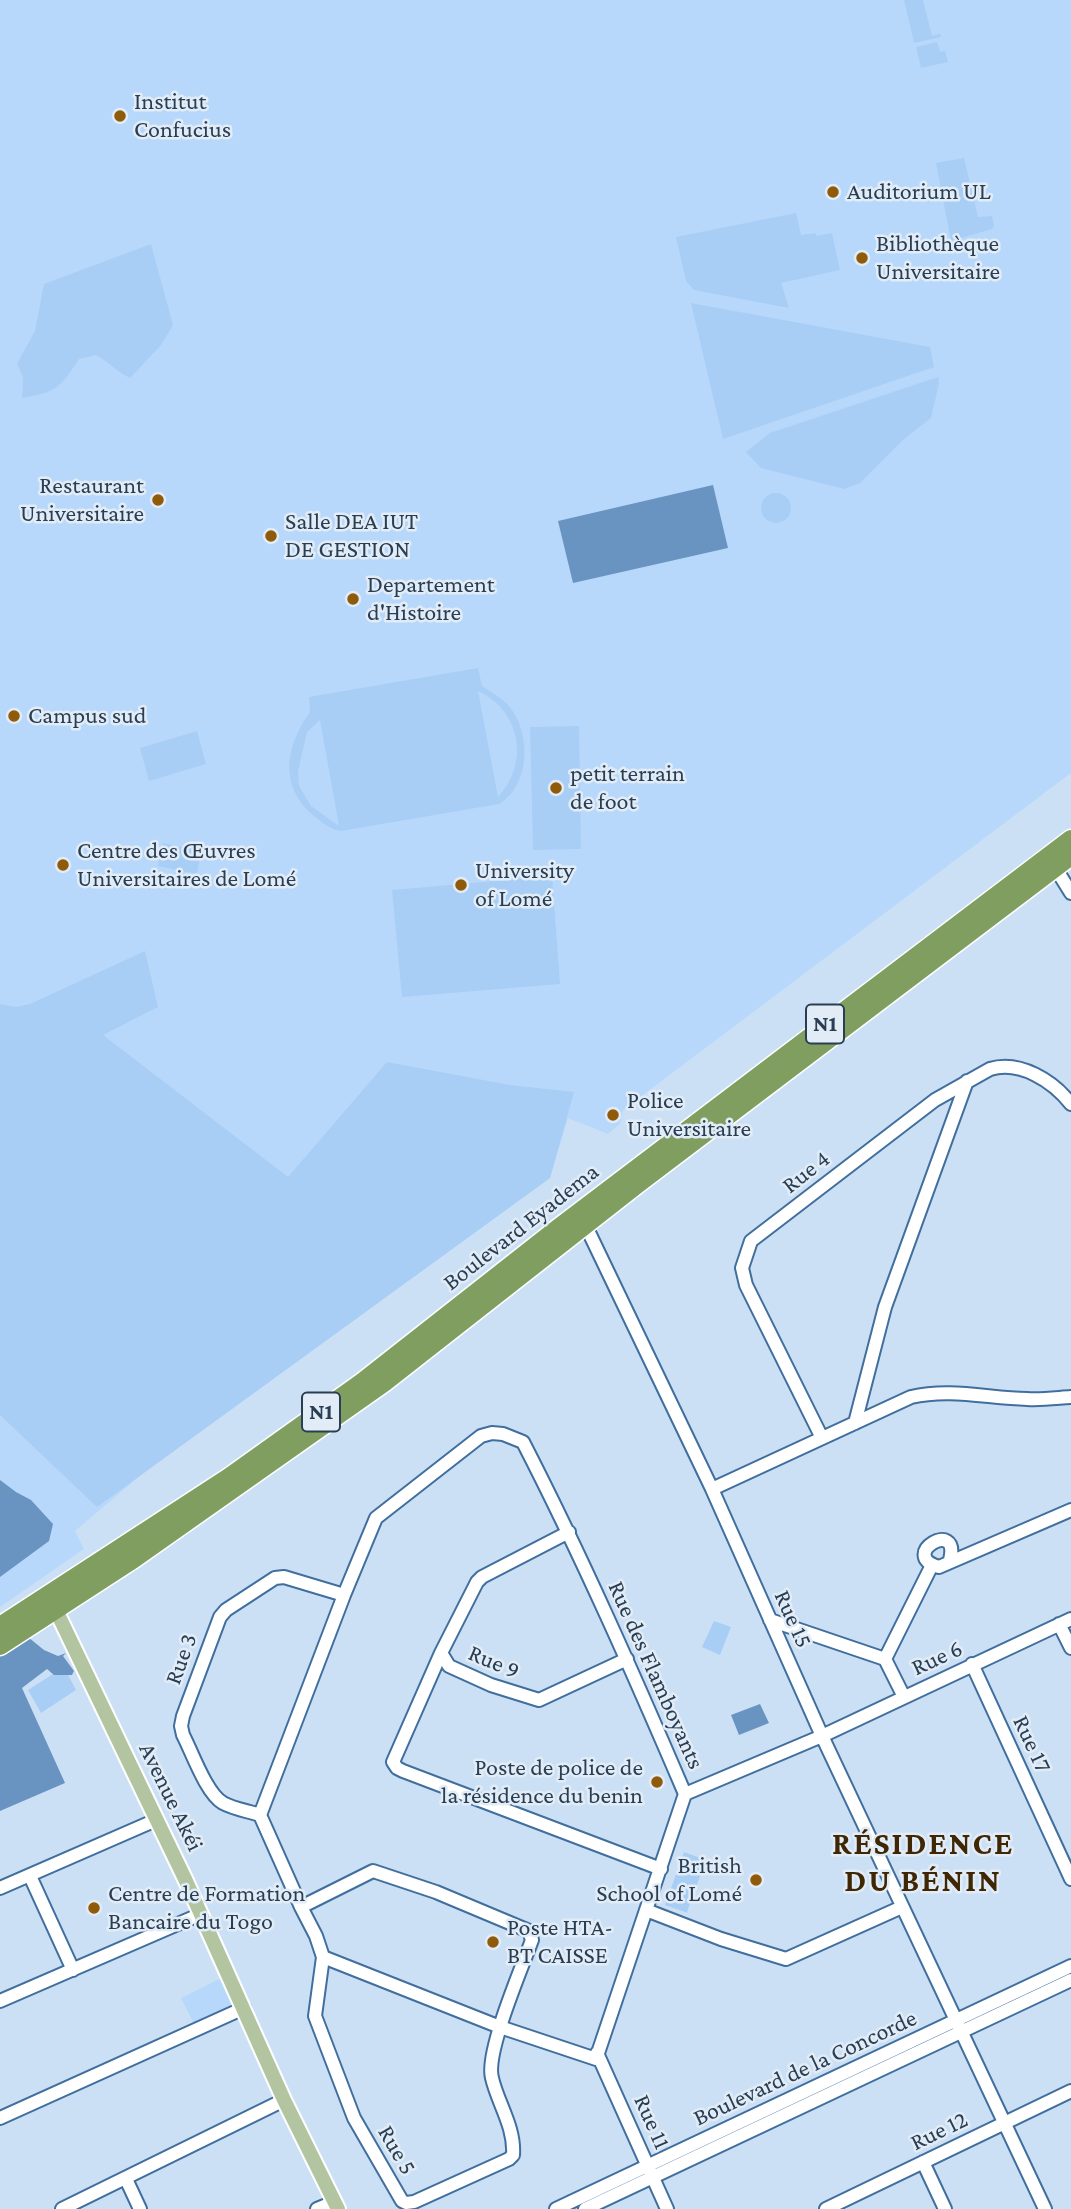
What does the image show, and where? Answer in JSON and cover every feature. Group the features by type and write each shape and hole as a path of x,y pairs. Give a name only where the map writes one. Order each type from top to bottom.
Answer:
{"highway":[{"name":"Boulevard Eyadema","path":"0,1626 52,1603 279,1443 582,1218 668,1146 809,1036 1063,857"},
{"name":"N1","path":"0,1646 52,1603"}],"main road":[{"name":"Avenue Akéi","path":"52,1603 201,1914 284,2101 336,2205"}],"street":[{"path":"1063,857 1071,893"},
{"name":"Rue 4","path":"822,1438 746,1285 742,1268 751,1241 935,1100 967,1080 1000,1066 1012,1066 1054,1086 1071,1104"},
{"path":"855,1423 885,1307 967,1080"},
{"name":"Rue 15","path":"582,1218 712,1489 822,1736 1045,2209"},
{"path":"712,1489 911,1397 953,1392 1029,1399 1071,1397"},
{"name":"Rue des Flamboyants","path":"260,1815 376,1518 481,1436 503,1434 523,1442 569,1532 685,1794 597,2053"},
{"path":"950,1560 950,1544 935,1540 928,1545 925,1552 927,1559 932,1565 939,1567 1071,1510"},
{"name":"Rue 9","path":"569,1532 482,1577 441,1653 449,1665 491,1685 539,1700 627,1659"},
{"path":"885,1659 932,1565"},
{"name":"Rue 3","path":"260,1815 231,1807 213,1794 183,1735 183,1716 212,1635 220,1616 226,1610 275,1578 284,1577 344,1595"},
{"path":"770,1620 885,1659 904,1697"},
{"path":"1065,1621 1071,1648"},
{"name":"Rue 6","path":"685,1794 822,1736 1065,1621"},
{"path":"441,1653 393,1762 397,1768 661,1869"},
{"name":"Rue 17","path":"972,1664 1071,1879"},
{"path":"260,1815 316,1936 323,1957 500,2026 596,2059 597,2053"},
{"path":"0,1888 156,1820"},
{"path":"301,1907 373,1871 436,1892 529,1931 532,1940 500,2026"},
{"path":"30,1875 73,1970"},
{"path":"646,1910 721,1939 786,1959 902,1907"},
{"path":"0,2001 201,1914"},
{"name":"Rue 5","path":"323,1957 314,2016 354,2118 399,2196 406,2203 426,2197 513,2155 513,2138 490,2069 500,2026"},
{"name":"Boulevard de la Concorde","path":"556,2209 650,2172 959,2026 1071,1966"},
{"name":"Boulevard de la Concorde","path":"959,2026 1071,1980"},
{"path":"0,2118 243,2008"},
{"name":"Rue 11","path":"597,2053 667,2209"},
{"name":"Rue 12","path":"826,2209 1071,2091"},
{"path":"62,2209 284,2101"},
{"path":"923,2162 945,2209"},
{"name":"Boulevard de la Concorde","path":"585,2209 650,2172"},
{"path":"126,2179 140,2209"},
{"path":"317,2209 336,2205"}],"shaded area":[{"name":"University of Lomé","path":"0,0 1071,0 1071,773 623,1110 620,1124 608,1134 568,1118 550,1178 141,1475 75,1531 84,1549 0,1607"},
{"path":"904,0 923,0 932,36 940,34 941,37 914,43"},
{"path":"937,42 940,52 945,51 948,62 921,68 916,47"},
{"path":"964,158 978,217 992,216 994,226 992,229 951,241 936,163"},
{"path":"796,213 801,235 832,233 840,270 781,283 789,308 694,290 686,281 676,237"},
{"path":"151,244 173,325 161,345 130,378 96,355 79,359 62,383 50,391 22,398 23,377 17,364 35,331 44,284"},
{"path":"691,303 930,347 934,367 723,439"},
{"path":"938,377 931,418 903,440 860,483 844,489 761,468 746,452 770,433"},
{"path":"713,485 728,548 573,583 558,521"},
{"path":"776,493 787,497 791,508 787,519 776,523 765,519 761,508 765,497"},
{"path":"478,668 482,686 509,706 516,717 524,743 522,771 510,795 499,804 341,831 333,829 302,804 290,778 291,751 310,712 309,697","holes":["478,691 504,711 512,724 516,739 514,769 508,784 498,797","320,720 339,826 311,806 299,786 298,771 307,732"]},
{"name":"petit terrain de foot","path":"579,726 581,849 533,850 530,727"},
{"path":"197,731 206,764 149,781 140,748"},
{"path":"163,843 201,851 197,874 158,866"},
{"path":"552,876 560,984 402,997 392,890"},
{"path":"145,951 158,1007 103,1035 288,1177 387,1062 510,1085 574,1092 550,1178 97,1507 0,1415 0,1004 16,1007 30,1004"},
{"path":"0,1480 31,1500 53,1524 49,1541 0,1577"},
{"path":"714,1621 731,1627 720,1655 702,1647"},
{"path":"28,1637 44,1650 58,1656 66,1653 63,1656 74,1671 72,1675 54,1675 47,1669 22,1688 65,1783 0,1811 0,1655"},
{"path":"64,1667 76,1690 41,1713 28,1690"},
{"path":"760,1704 769,1723 739,1735 731,1715"},
{"path":"684,1852 706,1860 688,1913 665,1905"},
{"path":"221,1978 235,2006 195,2026 181,1998"}],"place":[{"name":"Institut Confucius","path":"120,116"},
{"name":"Auditorium UL","path":"833,192"},
{"name":"Bibliothèque Universitaire","path":"862,258"},
{"name":"Restaurant Universitaire","path":"158,500"},
{"name":"Salle DEA IUT DE GESTION","path":"271,536"},
{"name":"Departement d'Histoire","path":"353,599"},
{"name":"Campus sud","path":"14,716"},
{"name":"petit terrain de foot","path":"556,788"},
{"name":"Centre des Œuvres Universitaires de Lomé","path":"63,865"},
{"name":"University of Lomé","path":"461,885"},
{"name":"Police Universitaire","path":"613,1115"},
{"name":"Poste de police de la résidence du benin","path":"657,1782"},
{"name":"British School of Lomé","path":"756,1880"},
{"name":"Centre de Formation Bancaire du Togo","path":"94,1908"},
{"name":"Poste HTA- BT CAISSE","path":"493,1942"}],"district":[{"name":"RÉSIDENCE DU BÉNIN","path":"923,1862"}]}
